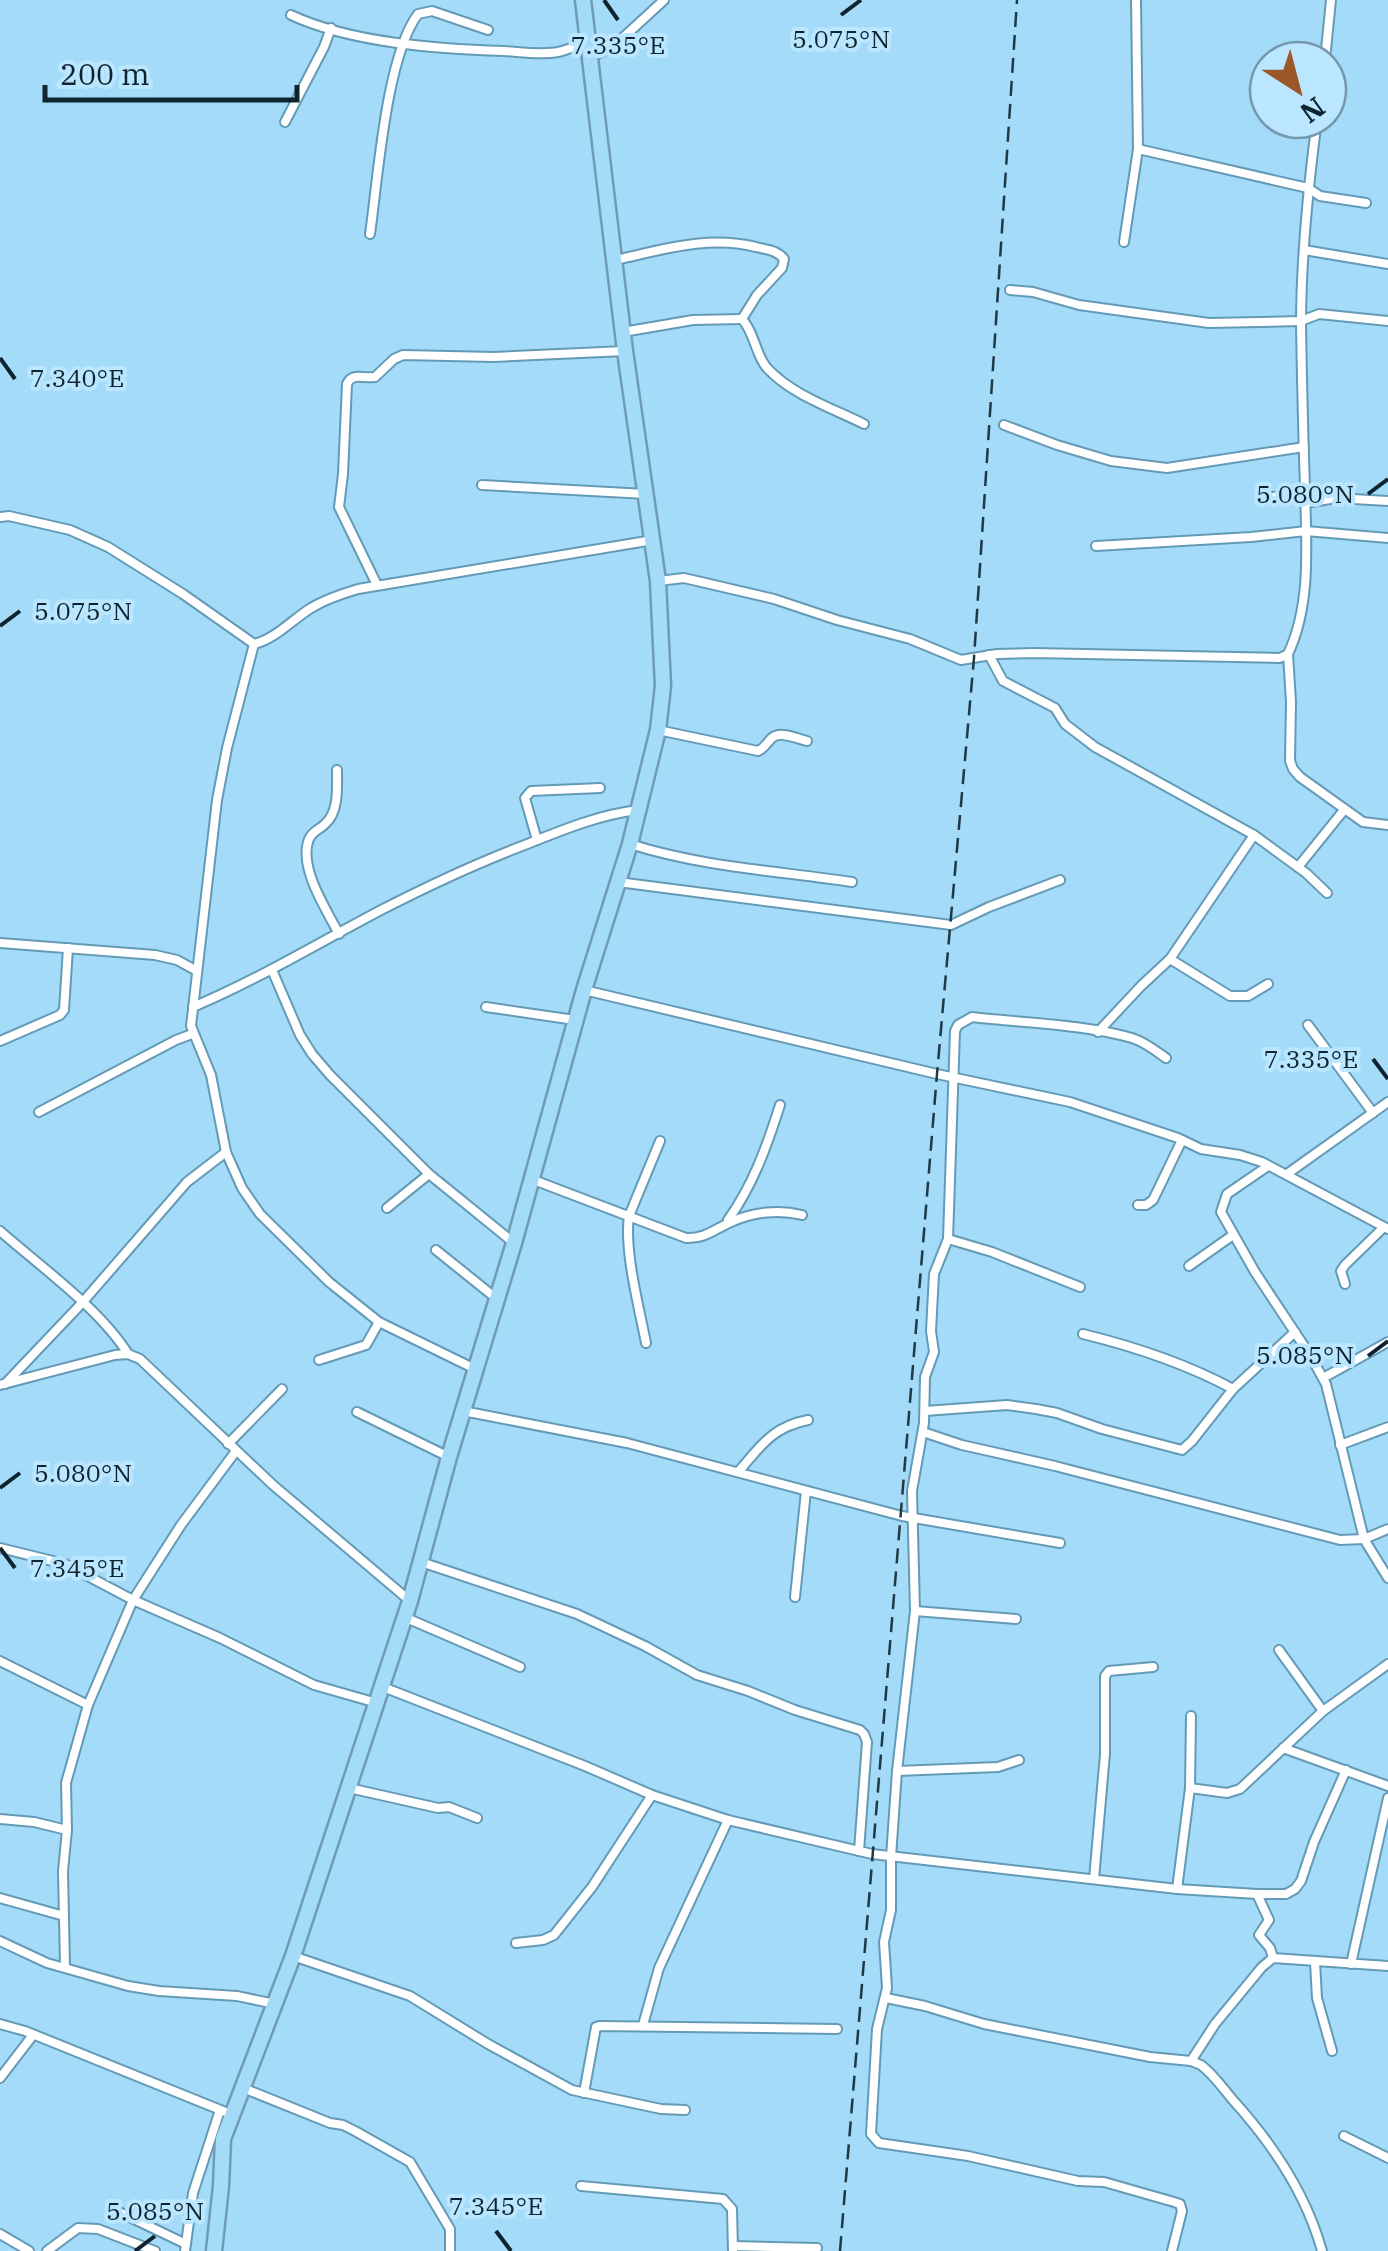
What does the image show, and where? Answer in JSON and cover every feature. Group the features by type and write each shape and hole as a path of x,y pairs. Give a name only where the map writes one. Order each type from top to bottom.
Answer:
{"highway":[{"path":"214,2251 226,2112 243,2088 294,1956 410,1601 575,1020 630,844 658,730 664,686 654,540 625,351 583,0"}],"street":[{"path":"291,15 404,43 540,53 614,46 664,0"},
{"path":"1124,242 1138,149 1136,0"},
{"path":"1327,40 1331,0"},
{"path":"370,234 385,126 409,26 418,14 432,11 488,30"},
{"path":"285,122 331,28"},
{"path":"1314,140 1301,322 1306,531 1302,606 1288,654 1290,761 1293,769 1344,810 1363,822 1388,825"},
{"path":"1138,149 1308,188 1320,196 1366,203"},
{"path":"615,260 707,241 780,253 784,259 782,268 757,295 742,319"},
{"path":"1304,250 1388,264"},
{"path":"1010,290 1182,321 1301,322 1319,314 1388,321"},
{"path":"624,332 693,320 742,319 766,366 781,380 864,424"},
{"path":"377,586 339,507 349,379 375,377 403,355 494,357 625,351"},
{"path":"1004,425 1057,446 1112,461 1167,468 1304,447"},
{"path":"482,485 646,494"},
{"path":"1265,498 1388,500"},
{"path":"0,517 70,530 108,547 254,644"},
{"path":"1096,546 1306,531 1388,538"},
{"path":"254,644 332,597 654,540"},
{"path":"658,582 684,578 774,598 910,639 956,658 1034,653 1280,658 1288,654"},
{"path":"254,644 218,800 193,1007 192,1034 212,1075 226,1152 242,1188 260,1214 329,1282 379,1322 475,1370"},
{"path":"989,655 1004,680 1056,708 1065,724 1096,747 1254,835 1327,893"},
{"path":"658,730 758,751 780,734 806,741"},
{"path":"337,770 333,812 308,840 306,857 313,882 338,934"},
{"path":"538,840 525,798 530,791 600,788"},
{"path":"193,1007 485,860 574,825 638,810"},
{"path":"1298,867 1344,810"},
{"path":"1098,1032 1170,958 1254,835"},
{"path":"630,844 665,856 852,882"},
{"path":"618,882 951,924 1060,880"},
{"path":"0,943 155,955 197,971"},
{"path":"0,1041 54,1019 64,1010 68,948"},
{"path":"1170,958 1230,996 1248,996 1268,984"},
{"path":"272,970 300,1034 330,1076 428,1174 514,1243"},
{"path":"584,990 1070,1102 1201,1148 1240,1155 1287,1174 1386,1228 1344,1265 1344,1284"},
{"path":"486,1007 575,1020"},
{"path":"1166,1058 1143,1042 1098,1032 972,1017 954,1031 948,1239 934,1274 934,1352 925,1377 923,1432 912,1491 915,1612 897,1770 891,1910 884,1942 886,1998 877,2030 871,2134 876,2142 968,2156 1078,2182 1104,2182 1180,2204 1182,2211 1172,2251"},
{"path":"1308,1025 1373,1113"},
{"path":"39,1112 192,1034"},
{"path":"1287,1174 1388,1102"},
{"path":"726,1224 760,1163 780,1105"},
{"path":"646,1343 629,1245 629,1216 660,1140"},
{"path":"1138,1206 1152,1200 1182,1140"},
{"path":"2,1385 82,1303 187,1182 226,1152"},
{"path":"1268,1166 1227,1194 1221,1212 1323,1378 1364,1539 1388,1578"},
{"path":"387,1208 428,1174"},
{"path":"530,1179 686,1238 702,1238 750,1215 780,1211 802,1215"},
{"path":"0,1231 82,1303 128,1354"},
{"path":"1189,1266 1233,1236"},
{"path":"948,1239 1080,1287"},
{"path":"436,1250 497,1298"},
{"path":"319,1360 366,1345 379,1322"},
{"path":"925,1410 988,1406 1036,1409 1182,1450 1233,1389 1295,1332"},
{"path":"1083,1334 1164,1356 1233,1389"},
{"path":"1323,1378 1388,1342"},
{"path":"2,1385 115,1355 128,1354 140,1359 232,1448 410,1601"},
{"path":"65,1968 67,1775 88,1705 132,1600 232,1448 282,1389"},
{"path":"463,1411 627,1443 912,1518 1060,1544"},
{"path":"358,1412 449,1457"},
{"path":"738,1472 778,1430 808,1420"},
{"path":"1340,1445 1388,1427"},
{"path":"923,1432 1340,1540 1364,1539 1388,1529"},
{"path":"795,1598 806,1491"},
{"path":"0,1548 64,1564 314,1685 378,1703"},
{"path":"421,1562 577,1614 697,1675 860,1730 866,1742 858,1851"},
{"path":"915,1612 1016,1619"},
{"path":"404,1618 520,1667"},
{"path":"1279,1650 1323,1711"},
{"path":"0,1661 88,1705"},
{"path":"1190,1788 1234,1793 1240,1790 1323,1711 1388,1664"},
{"path":"1094,1879 1105,1754 1105,1676 1109,1671 1154,1667"},
{"path":"383,1687 652,1795 728,1820 891,1857 1176,1890 1286,1894 1295,1889 1346,1770"},
{"path":"1176,1890 1190,1788 1191,1716"},
{"path":"1283,1748 1388,1786"},
{"path":"897,1770 998,1768 1018,1760"},
{"path":"350,1788 438,1808 450,1806 477,1818"},
{"path":"516,1942 548,1938 557,1932 592,1887 652,1795"},
{"path":"1352,1964 1388,1798"},
{"path":"0,1820 34,1822 67,1830"},
{"path":"644,2025 659,1968 728,1820"},
{"path":"1257,1894 1268,1920 1259,1936 1273,1958"},
{"path":"0,1898 64,1916"},
{"path":"0,1941 38,1960 141,1988 224,1994 275,2004"},
{"path":"294,1956 410,1996 565,2088 661,2109 685,2110"},
{"path":"1191,2061 1224,2014 1273,1958 1388,1966"},
{"path":"1315,1962 1317,1998 1332,2051"},
{"path":"886,1998 984,2024 1150,2057 1191,2061 1206,2069 1256,2126 1307,2205 1322,2251"},
{"path":"0,2024 226,2112 193,2193 186,2248 116,2212"},
{"path":"584,2093 596,2028 644,2025 837,2029"},
{"path":"0,2078 33,2034"},
{"path":"243,2088 343,2125 410,2162 450,2229 450,2251"},
{"path":"1344,2136 1388,2158"},
{"path":"581,2186 723,2199 732,2208 733,2248 818,2248"},
{"path":"47,2251 78,2228 98,2230 156,2251"},
{"path":"0,2234 29,2251"}],"railway":[{"path":"840,2251 974,658 1017,0"}]}
